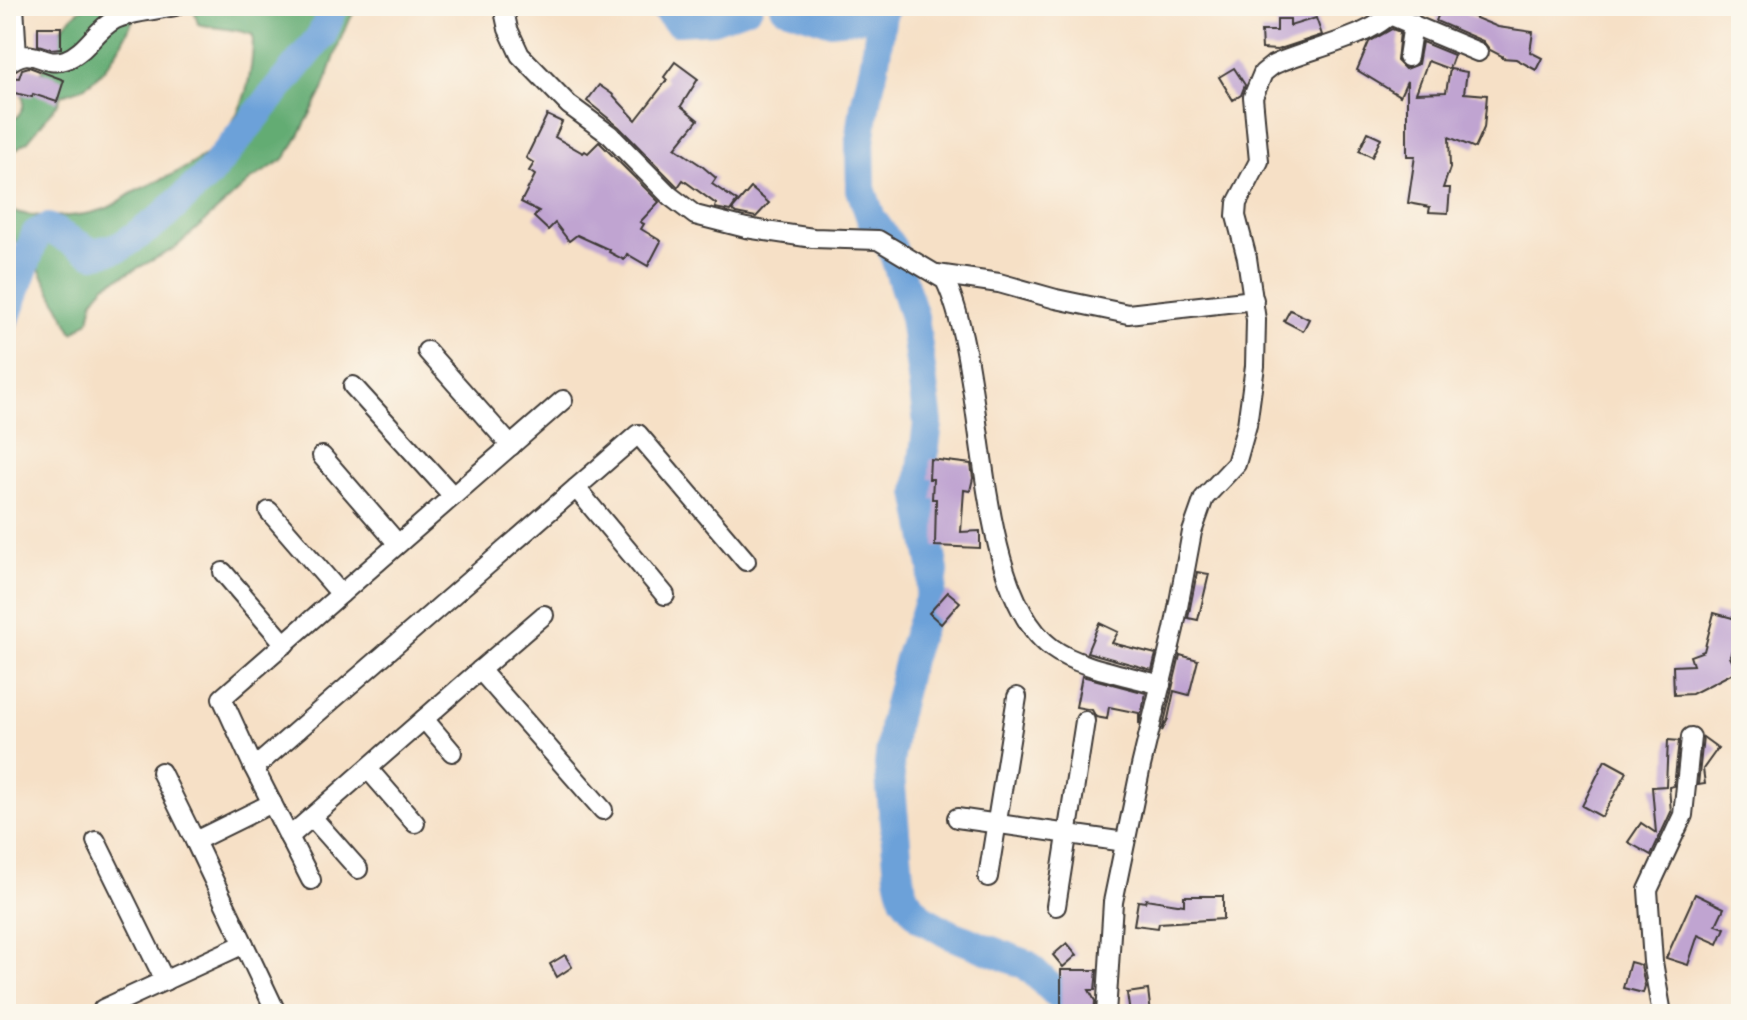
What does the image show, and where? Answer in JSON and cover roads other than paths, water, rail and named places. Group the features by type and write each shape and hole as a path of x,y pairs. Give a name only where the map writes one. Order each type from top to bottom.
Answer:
{"street":[{"path":"14,6 11,60 26,54 51,61 79,52 112,21 121,17 175,6"},
{"path":"503,6 513,44 527,63 569,105 610,135 670,196 695,215 746,228 813,238 882,242 945,280 960,327 999,544 1011,587 1026,623 1060,653 1161,685"},
{"path":"1106,1014 1110,930 1125,842 1198,512 1204,498 1236,464 1243,447 1256,353 1254,300 1236,216 1237,203 1259,161 1253,97 1256,85 1263,73 1273,65 1350,37 1395,11 1413,24 1478,52"},
{"path":"1408,57 1413,24"},
{"path":"937,274 999,283 1128,314 1254,300"},
{"path":"427,351 511,446"},
{"path":"353,386 453,496"},
{"path":"311,880 222,698 563,400"},
{"path":"254,768 638,434 746,561"},
{"path":"322,456 398,544"},
{"path":"576,488 665,595"},
{"path":"269,511 341,594"},
{"path":"223,572 285,644"},
{"path":"289,837 544,615"},
{"path":"480,670 603,810"},
{"path":"988,877 1017,697"},
{"path":"424,719 452,752"},
{"path":"1056,906 1085,721"},
{"path":"1662,1014 1653,962 1648,890 1683,815 1691,737"},
{"path":"368,769 415,823"},
{"path":"161,772 277,1014"},
{"path":"195,841 272,803"},
{"path":"312,817 358,869"},
{"path":"957,818 1125,842"},
{"path":"96,841 165,981"},
{"path":"103,1014 103,1009 244,944"}],"waterway":[{"path":"6,316 36,234 48,228 93,253 120,247 158,221 207,176 322,35 334,6"},
{"path":"663,6 677,21 713,19 748,6"},
{"path":"785,6 829,20 882,14"},
{"path":"886,6 882,14 860,142 861,189 871,218 892,248 914,317 928,423 919,492 934,571 930,597 909,659 894,722 889,765 899,876 904,897 921,918 949,934 1027,965 1078,1014"}]}
